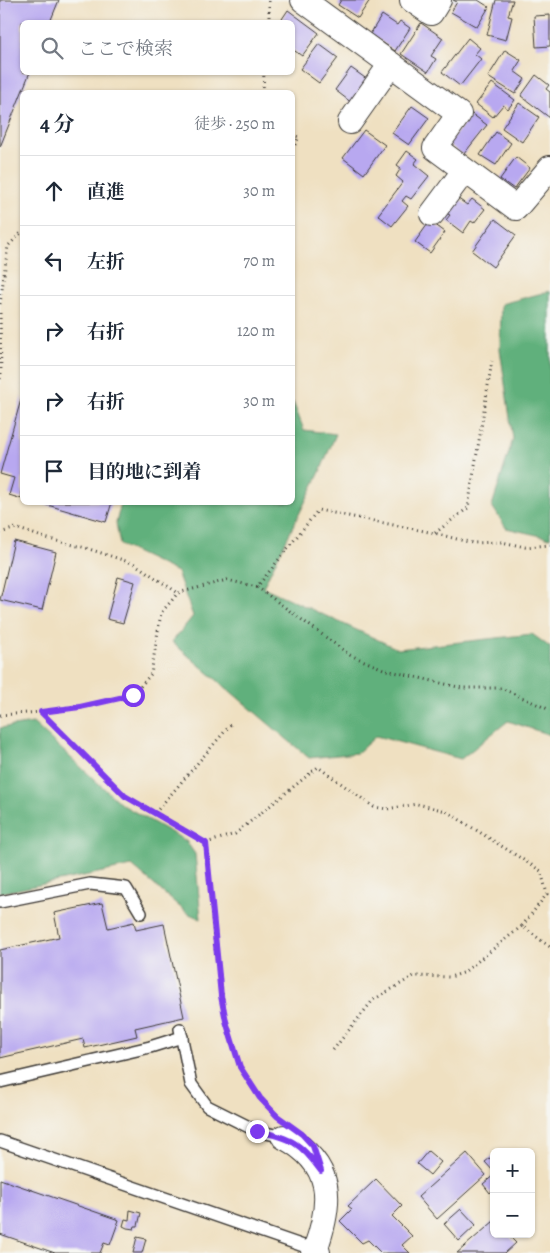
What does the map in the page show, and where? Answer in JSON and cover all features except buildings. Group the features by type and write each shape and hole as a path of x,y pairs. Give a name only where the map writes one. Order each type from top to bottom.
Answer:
{"street":[{"path":"303,0 459,114 435,148 516,208 550,168"},
{"path":"412,0 431,13 439,0"},
{"path":"350,122 391,64"},
{"path":"432,214 464,171"},
{"path":"284,1129 308,1152 321,1171 326,1192 325,1211 322,1230 315,1252"}],"lane":[{"path":"0,902 90,884 126,888 141,913"},
{"path":"0,1082 150,1047 181,1033 191,1084 207,1106 257,1131 284,1129"},
{"path":"0,1141 315,1252"}],"path":[{"path":"269,0 269,20"},
{"path":"263,90 264,75"},
{"path":"295,136 299,137 295,144"},
{"path":"0,304 8,246 20,234"},
{"path":"0,313 0,379"},
{"path":"434,533 468,508 492,361"},
{"path":"257,587 318,510 434,533 472,543 502,542 524,547 550,545"},
{"path":"0,533 16,528 135,564 178,593"},
{"path":"0,715 80,707 133,695 150,674 161,613 178,593 226,580 257,587 350,655 386,670 462,688 501,688 550,710"},
{"path":"41,712 125,796 206,843 235,834 318,767 374,807 387,809 417,804 446,811 541,871 547,894 522,926 463,973 450,977 414,976 373,1000 333,1050"},
{"path":"155,812 232,723"},
{"path":"206,843 215,946 226,1021 240,1067 260,1098 284,1129"},
{"path":"522,926 550,947"}],"green space":[{"path":"550,291 550,538 506,528 492,506 513,439 500,349 501,304"},
{"path":"295,407 304,430 336,434 319,474 263,587 398,649 532,634 550,647 550,735 508,721 461,759 376,736 357,753 309,758 172,642 193,616 177,572 120,545 116,523 120,505 295,505"},
{"path":"33,723 121,804 186,841 195,854 201,919 187,913 132,866 0,893 0,728"}],"route":[{"path":"133,695 80,707 41,712 125,796 206,843 221,996 226,1021 240,1067 260,1098 277,1116 302,1134 313,1146 321,1171 308,1152 296,1143 284,1136 257,1131"}]}
